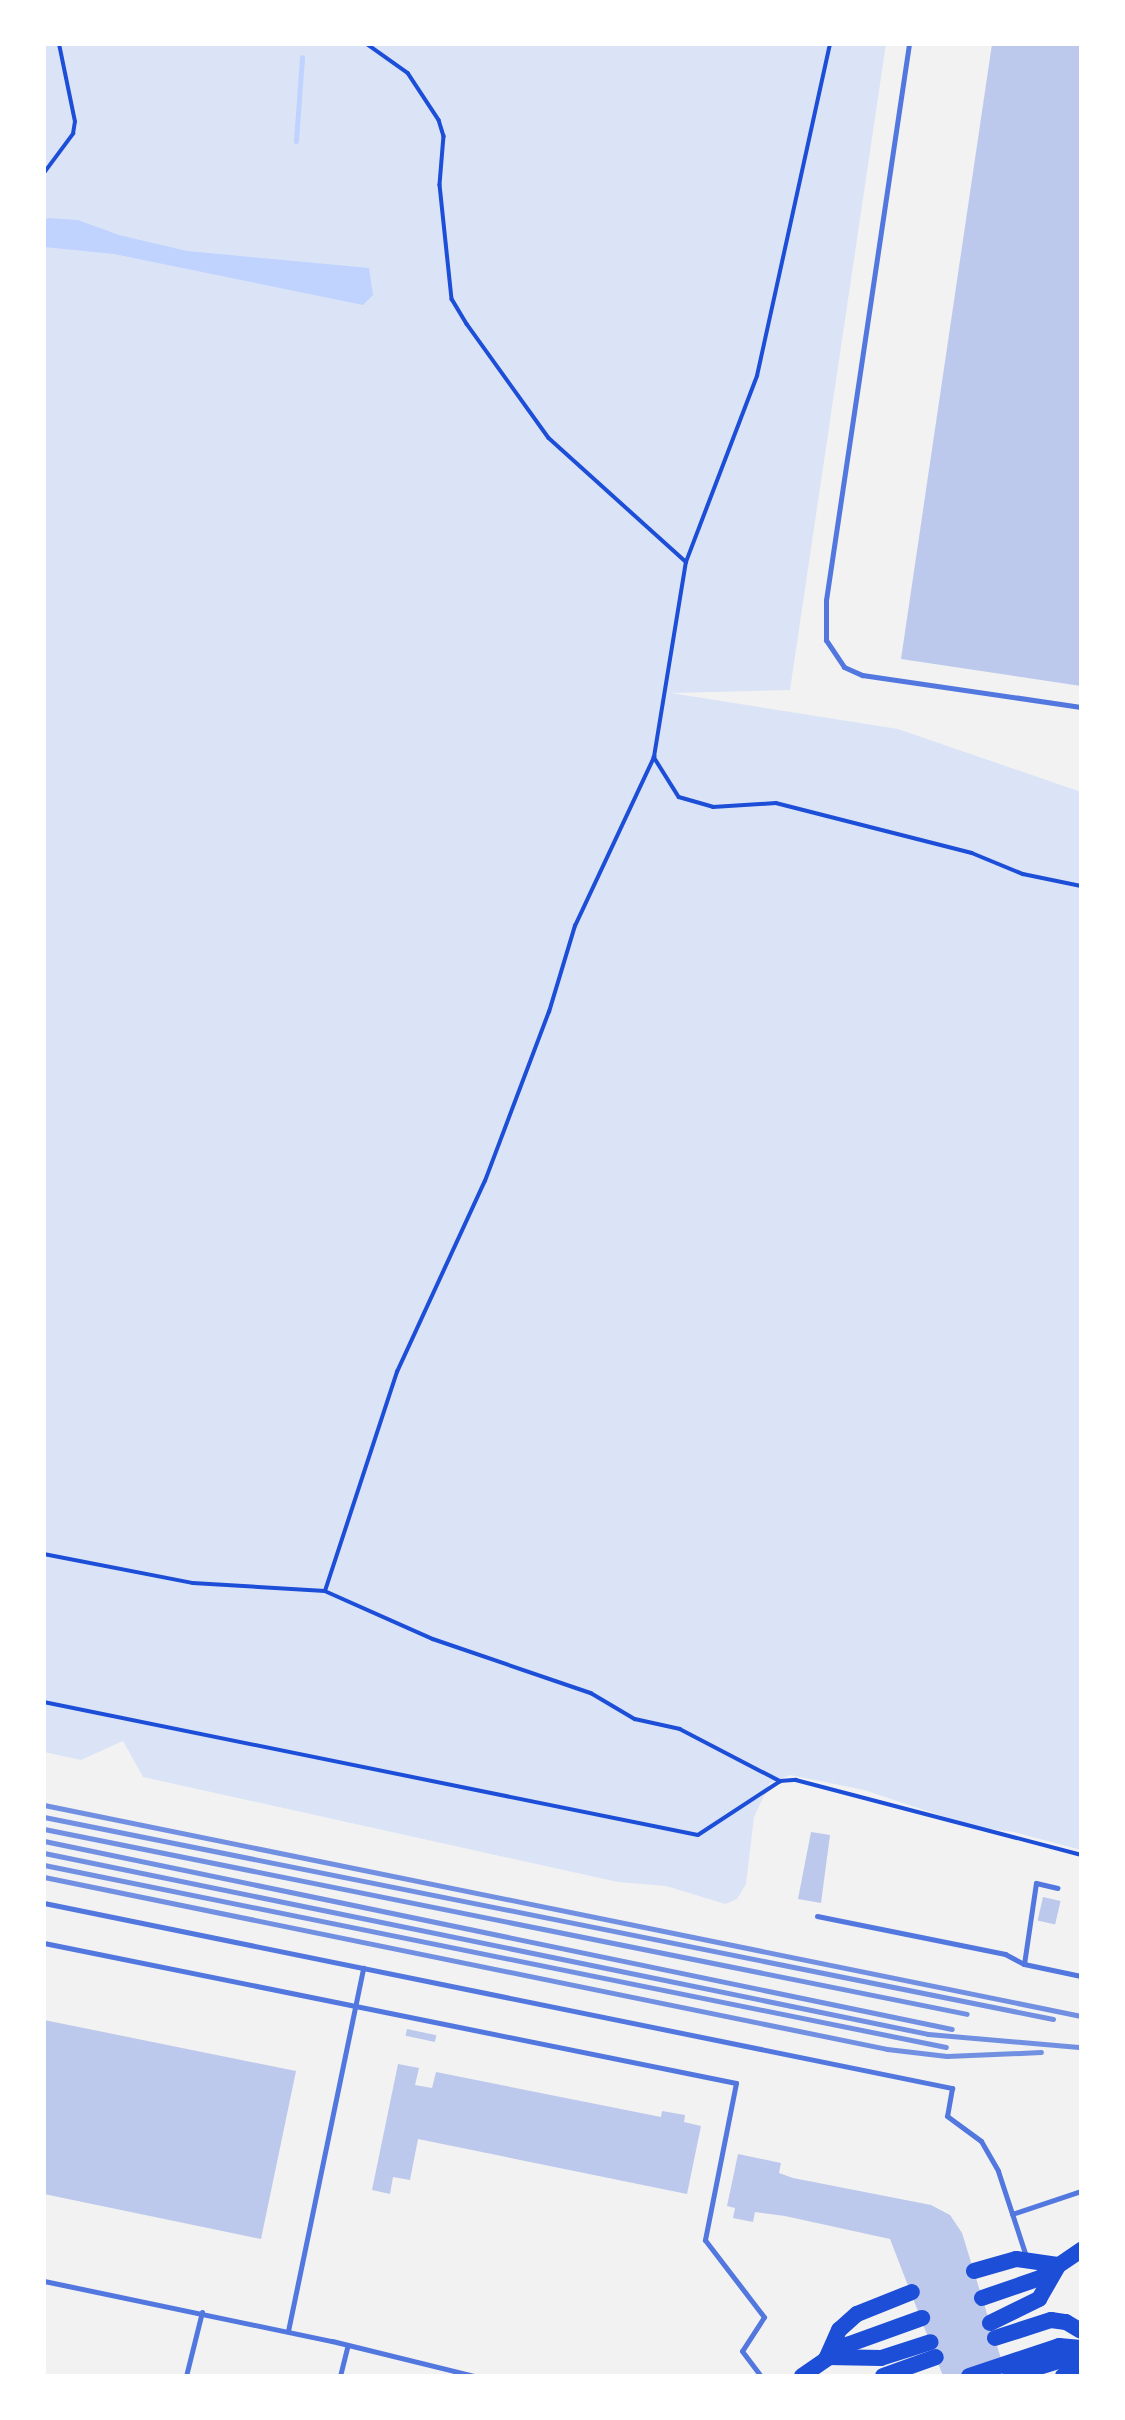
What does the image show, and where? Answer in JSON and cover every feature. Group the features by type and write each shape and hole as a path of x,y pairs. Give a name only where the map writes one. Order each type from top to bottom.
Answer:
{"main road":[{"path":"989,2318 1081,2250"},
{"path":"974,2271 1027,2259 1058,2265"},
{"path":"989,2318 1028,2296 1058,2265"},
{"path":"827,2357 839,2330 857,2314 912,2292"},
{"path":"989,2318 1051,2320 1066,2322 1081,2330"},
{"path":"989,2318 1056,2330 1081,2339"},
{"path":"827,2357 870,2359 929,2337"},
{"path":"802,2376 827,2357 859,2340 929,2337"},
{"path":"883,2376 929,2337"},
{"path":"909,2376 929,2337"},
{"path":"969,2376 1059,2346 1081,2348"},
{"path":"1010,2376 1081,2354"},
{"path":"1063,2376 1081,2363"}],"lane":[{"path":"909,44 825,610 826,640 844,667 862,675 1081,707"},
{"path":"1024,1964 1036,1883 1057,1888"},
{"path":"44,1903 952,2088 947,2116 981,2141 998,2171 1027,2259"},
{"path":"817,1916 1005,1954 1024,1964 1081,1976"},
{"path":"44,1943 736,2083 705,2240 764,2317 742,2351 761,2376"},
{"path":"288,2331 363,1968"},
{"path":"1012,2214 1081,2190"},
{"path":"44,2281 202,2312 474,2376"},
{"path":"186,2376 202,2312"},
{"path":"340,2376 348,2345"}],"path":[{"path":"44,173 74,134 75,122 59,44"},
{"path":"291,44 306,44"},
{"path":"367,44 408,73 439,120 444,136 440,185 452,299 467,324 549,438 659,533 686,562"},
{"path":"325,1591 397,1372 485,1181 549,1012 575,926 654,757 686,562 757,376 830,44"},
{"path":"654,757 679,797 713,807 776,803 972,853 1023,874 1081,886"},
{"path":"44,1554 193,1583 325,1591 433,1639 591,1693 635,1718 680,1729 780,1781"},
{"path":"44,1702 698,1835 780,1781 796,1780 1081,1855"}],"shaded area":[{"path":"44,44 886,44 790,690 671,693 898,729 1081,792 1081,1850 1014,1832 975,1827 864,1790 790,1775 770,1783 754,1817 746,1884 737,1899 725,1904 666,1886 618,1882 143,1777 123,1741 81,1760 44,1752"}],"water":[{"path":"44,220 78,220 119,235 187,251 369,268 373,295 363,305 114,254 44,247"}],"building":[{"path":"992,44 1081,44 1081,686 901,659"},
{"path":"811,1832 830,1835 821,1903 798,1899"},
{"path":"1043,1897 1061,1901 1055,1924 1038,1920"},
{"path":"44,2020 296,2071 261,2239 44,2194"},
{"path":"407,2029 436,2035 435,2042 406,2036"},
{"path":"398,2064 419,2068 415,2085 432,2088 436,2072 661,2117 662,2111 685,2115 684,2122 701,2126 687,2194 418,2139 410,2180 393,2177 390,2194 372,2190"},
{"path":"738,2154 781,2163 779,2173 793,2178 931,2205 950,2215 962,2233 1002,2362 959,2376 943,2376 890,2239 785,2216 755,2212 753,2222 733,2218 735,2208 727,2206"}],"waterway":[{"path":"296,141 302,57"}],"railway":[{"path":"44,1805 1081,2016"},
{"path":"44,1817 1053,2019"},
{"path":"44,1829 967,2014"},
{"path":"44,1841 952,2029"},
{"path":"44,1853 928,2034 1081,2047"},
{"path":"44,1865 946,2047"},
{"path":"44,1877 887,2049 947,2056 1041,2052"}]}
